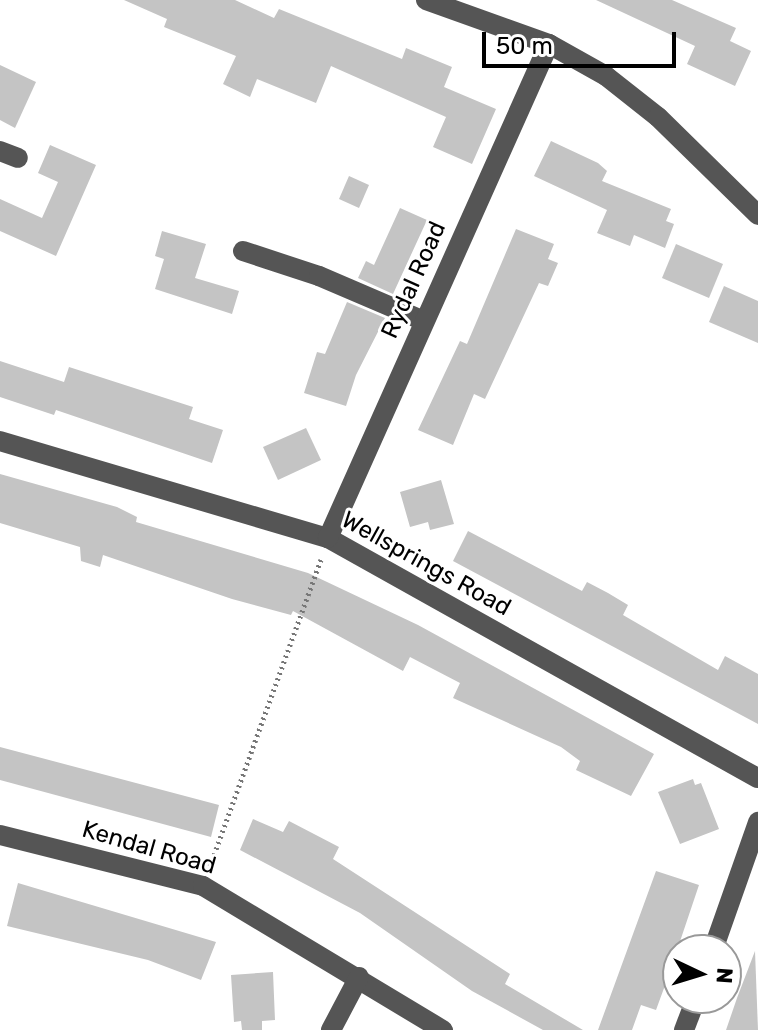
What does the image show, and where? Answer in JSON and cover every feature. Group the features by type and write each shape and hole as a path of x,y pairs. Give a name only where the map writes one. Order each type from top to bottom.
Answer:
{"street":[{"path":"426,0 549,44 606,76 658,117 758,215"},
{"name":"Rydal Road","path":"328,538 549,44"},
{"path":"243,251 319,276 424,321"},
{"name":"Wellsprings Road","path":"0,441 328,538 758,778"},
{"path":"719,934 758,822"},
{"name":"Kendal Road","path":"0,835 203,886 443,1030"},
{"path":"331,1030 359,977"}],"path":[{"path":"203,886 328,538"}],"building":[{"path":"124,0 235,0 274,18 279,9 402,59 406,48 452,67 444,87 496,109 472,164 433,147 446,117 331,66 316,103 257,79 250,97 223,84 236,56 164,27 167,19"},
{"path":"596,0 672,0 736,28 730,41 751,51 735,86 687,64 695,46"},
{"path":"0,65 36,82 15,128 0,120"},
{"path":"551,141 598,163 607,171 602,181 671,209 666,221 674,224 665,248 634,235 630,246 597,233 607,210 534,176"},
{"path":"50,145 96,165 56,256 0,231 0,199 42,218 58,182 38,173"},
{"path":"349,176 369,185 359,208 339,199"},
{"path":"400,208 427,220 393,294 358,278 366,261 374,265"},
{"path":"516,229 554,244 548,259 558,263 548,286 539,283 485,399 474,394 453,445 418,430 460,341 467,344"},
{"path":"162,231 206,244 195,278 239,291 232,314 155,289 164,259 155,256"},
{"path":"676,244 723,264 709,298 662,278"},
{"path":"724,286 758,301 758,343 709,322"},
{"path":"347,302 385,318 356,375 346,406 304,393 317,352 325,354"},
{"path":"0,361 64,382 69,367 193,407 189,419 223,430 212,463 56,410 54,415 0,397"},
{"path":"306,428 321,460 278,480 263,447"},
{"path":"0,474 117,507 137,517 136,522 308,573 418,625 654,754 631,796 576,770 580,761 561,747 453,698 460,683 410,657 403,671 293,611 291,615 232,599 103,555 100,567 81,561 80,547 0,523"},
{"path":"441,480 454,524 430,530 428,522 410,527 400,492"},
{"path":"468,531 582,591 587,582 608,593 628,605 623,615 718,670 725,656 758,674 758,724 453,561"},
{"path":"0,747 219,805 211,837 0,780"},
{"path":"693,779 695,785 701,783 719,829 680,844 658,792"},
{"path":"253,819 283,832 289,821 339,847 333,859 510,974 505,984 583,1030 543,1030 472,991 360,913 240,850"},
{"path":"656,871 699,885 682,934 662,934 662,994 656,1010 641,1005 632,1030 598,1030"},
{"path":"18,883 216,942 201,980 148,960 7,926"},
{"path":"755,951 758,1030 726,1030 732,1014 742,1014 742,985"},
{"path":"273,972 275,1020 262,1021 262,1030 242,1030 241,1021 234,1022 231,975"}]}
